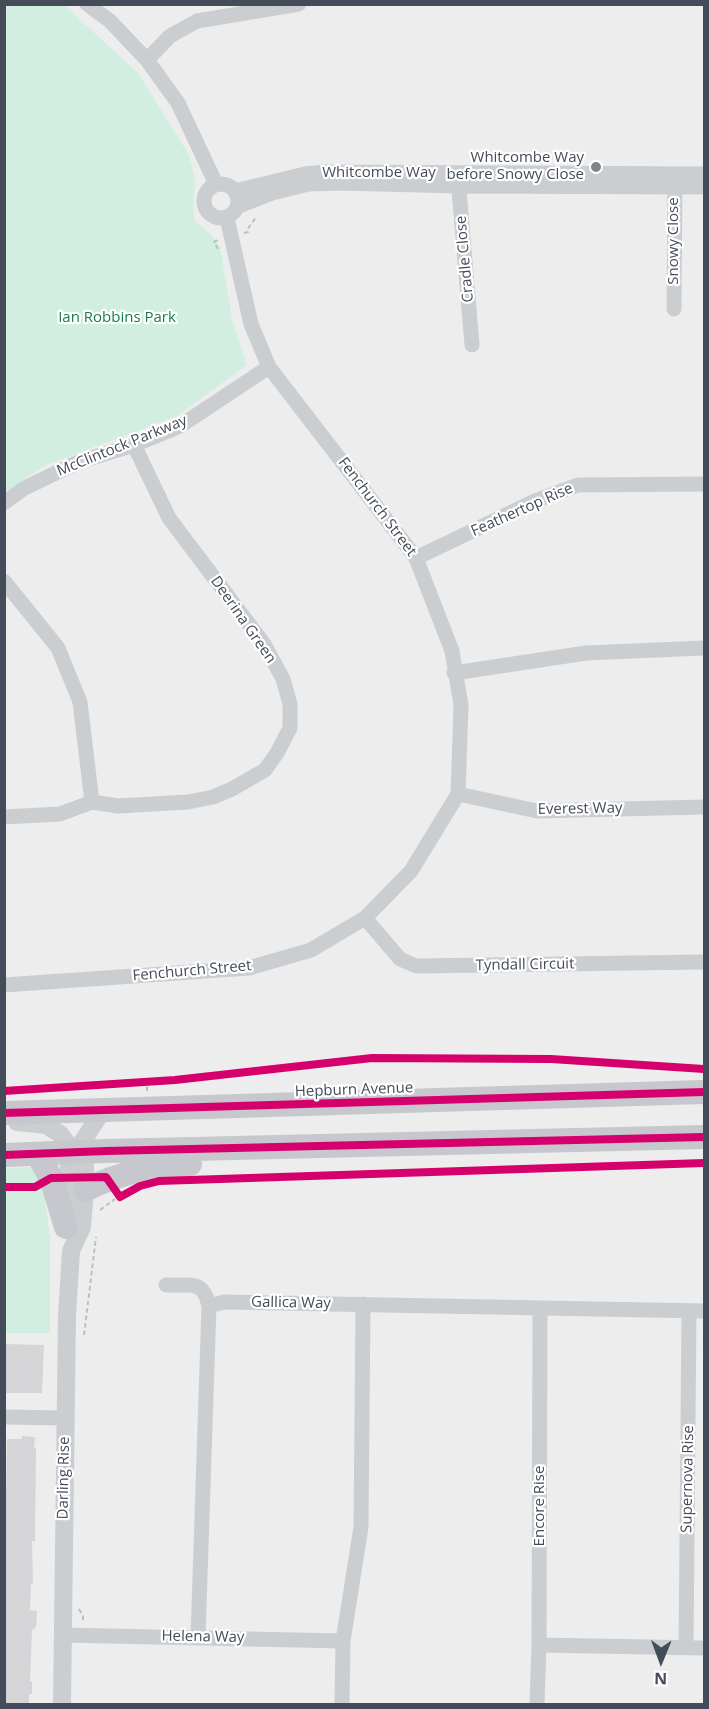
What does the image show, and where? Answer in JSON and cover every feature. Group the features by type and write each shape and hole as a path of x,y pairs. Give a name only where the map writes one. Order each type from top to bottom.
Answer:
{"main road":[{"name":"Hepburn Avenue","path":"4,1113 705,1092"},
{"path":"4,1155 705,1137"},
{"path":"85,1190 114,1188 146,1168 299,1156 329,1147"},
{"path":"38,1155 51,1178 66,1227"}],"street":[{"path":"87,4 110,21 147,60 178,103 216,184"},
{"path":"147,60 170,36 197,21 299,4"},
{"name":"Whitcombe Way","path":"227,218 237,199 309,184 459,180 675,180 705,174"},
{"name":"Cradle Close","path":"459,180 472,345"},
{"name":"Whitcombe Way","path":"675,180 705,187"},
{"name":"Snowy Close","path":"674,309 675,180"},
{"path":"227,218 211,216 204,207 207,191 216,184 229,186 237,199"},
{"name":"Fenchurch Street","path":"4,985 249,968 310,950 365,918 411,871 458,794 461,705 452,651 416,558 269,367 250,324 227,218"},
{"name":"McClintock Parkway","path":"4,503 23,489 78,462 134,445 180,426 269,367"},
{"name":"Deerina Green","path":"92,802 118,806 188,802 213,797 232,789 264,770 278,753 290,728 290,704 283,679 264,644 169,518 134,445"},
{"name":"Feathertop Rise","path":"416,558 535,501 578,485 705,484"},
{"path":"4,581 58,648 80,702 92,802 60,814 4,817"},
{"path":"454,673 586,653 705,648"},
{"name":"Everest Way","path":"458,794 537,811 705,807"},
{"name":"Tyndall Circuit","path":"365,918 400,959 416,966 705,962"},
{"name":"Darling Rise","path":"62,1704 64,1418 71,1251 66,1227 69,1166 102,1111"},
{"name":"Darling Rise","path":"4,1123 25,1122 46,1125 60,1134 85,1166 82,1227 71,1251"},
{"path":"166,1286 199,1287 206,1293 209,1306 198,1637"},
{"name":"Gallica Way","path":"209,1306 224,1302 697,1311"},
{"path":"342,1704 343,1641 361,1527 363,1304"},
{"name":"Encore Rise","path":"537,1704 540,1308"},
{"name":"Supernova Rise","path":"686,1648 697,1311"},
{"path":"4,1417 64,1418"},
{"name":"Helena Way","path":"62,1635 343,1641"},
{"path":"539,1646 705,1648"}],"path":[{"path":"219,250 214,242 231,235 248,232 253,219 259,215"},
{"path":"135,1082 156,1081"}],"green space":[{"name":"Ian Robbins Park","path":"5,5 64,5 138,73 189,155 195,179 194,220 211,235 220,247 232,320 247,365 177,416 46,465 5,492"},
{"path":"33,1167 44,1191 50,1237 50,1333 5,1333 4,1168"}],"building":[{"path":"4,1344 44,1345 42,1393 4,1393"},
{"path":"22,1436 35,1437 34,1448 36,1448 35,1541 32,1541 33,1584 31,1584 30,1610 37,1611 36,1627 32,1630 30,1681 32,1682 32,1694 29,1694 29,1704 6,1704 4,1492 6,1492 7,1439 22,1439"}],"cycle path":[{"path":"4,1091 175,1080 372,1058 551,1059 704,1069"},
{"path":"4,1113 704,1092"},
{"path":"4,1155 704,1137"},
{"path":"4,1187 35,1187 51,1178 106,1177 120,1197 140,1186 159,1181 704,1163"}],"place":[{"name":"Whitcombe Way before Snowy Close","path":"596,167"}]}
